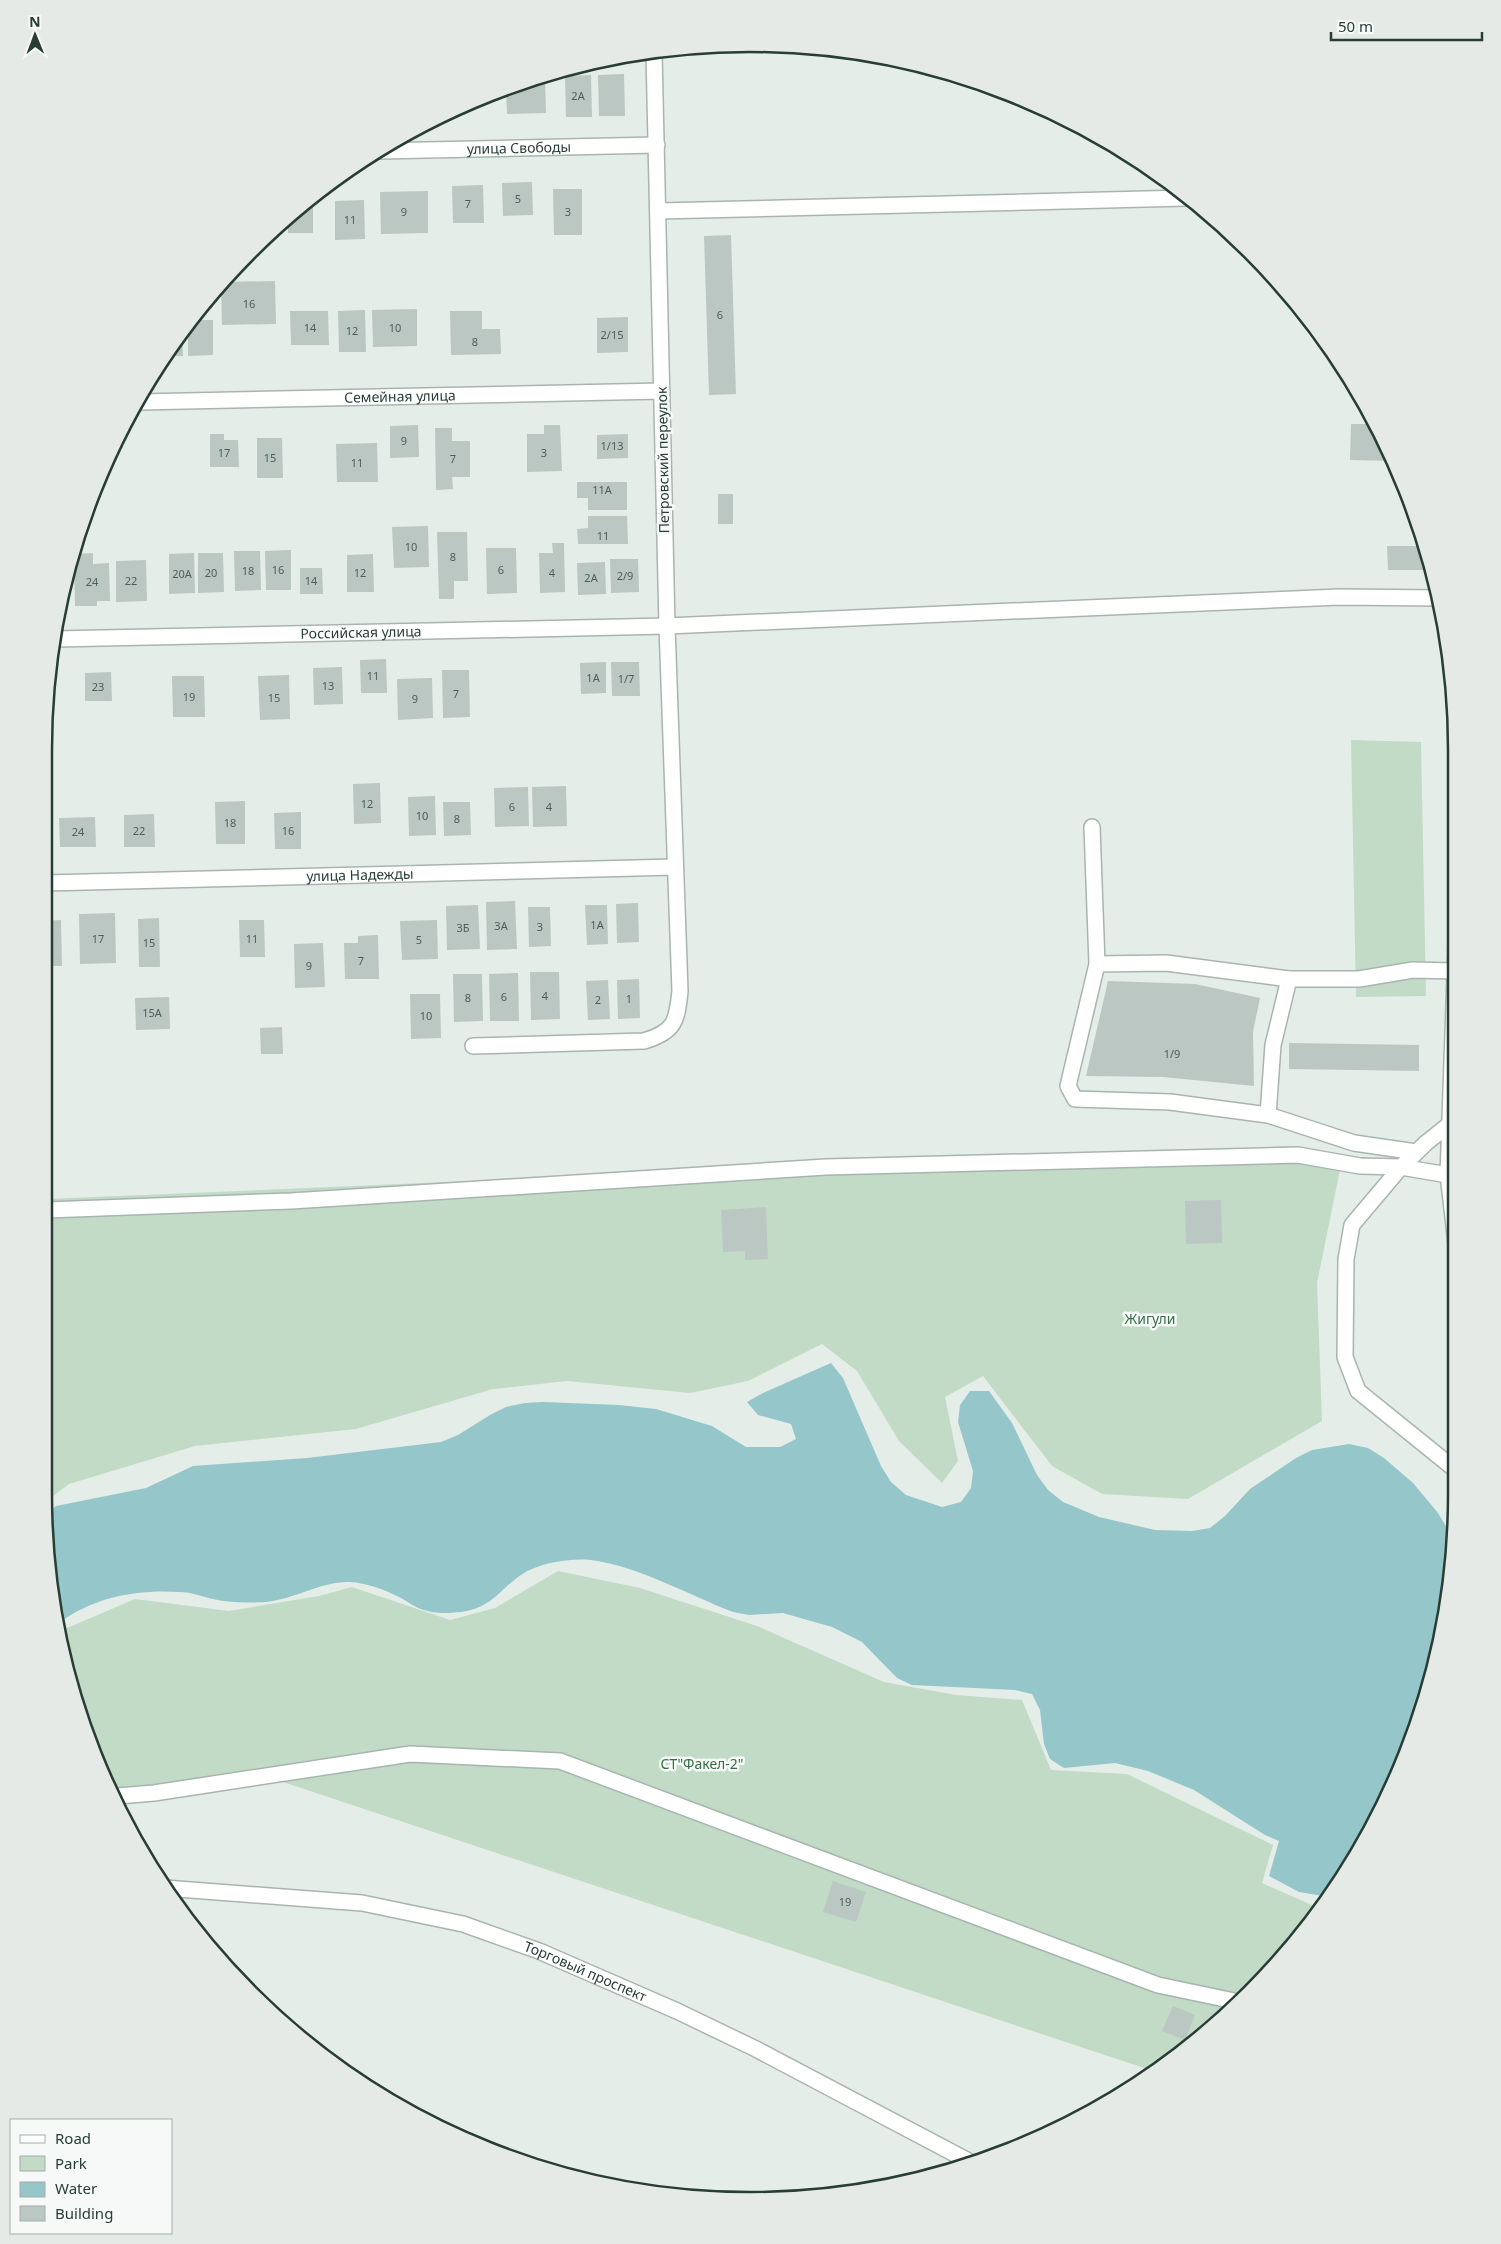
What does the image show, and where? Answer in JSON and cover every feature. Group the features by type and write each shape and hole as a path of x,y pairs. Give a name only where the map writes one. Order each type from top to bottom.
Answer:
{"street":[{"name":"Петровский переулок","path":"473,1046 644,1040 660,1036 671,1027 678,1013 680,991 667,626 654,59"},
{"name":"улица Свободы","path":"394,151 657,146"},
{"path":"658,211 1177,198"},
{"name":"Семейная улица","path":"146,402 662,391"},
{"name":"Российская улица","path":"62,639 667,626 1339,597 1431,598"},
{"path":"1092,827 1097,964 1068,1086 1075,1099 1170,1102 1268,1115 1354,1143 1416,1152"},
{"name":"улица Надежды","path":"52,883 675,867"},
{"path":"1097,964 1166,963 1289,979 1359,979 1448,966"},
{"path":"1268,1115 1273,1045 1289,979"},
{"path":"1448,1125 1401,1167 1352,1226 1346,1259 1345,1356 1358,1391 1448,1464"},
{"path":"52,1210 291,1201 846,1167 1298,1155 1360,1166 1401,1167 1448,1175"},
{"path":"121,1796 154,1793 410,1754 560,1761 1158,1985 1230,2000"},
{"name":"Торговый проспект","path":"176,1889 362,1903 463,1924 539,1951 686,2015 756,2049 963,2158"}],"green space":[{"path":"1351,740 1421,742 1426,996 1356,997"},
{"name":"Жигули","path":"1296,1146 1342,1160 1317,1283 1322,1421 1188,1499 1102,1494 1052,1466 983,1376 945,1397 958,1461 942,1483 899,1441 857,1371 822,1344 748,1381 690,1393 567,1381 493,1389 356,1429 195,1446 69,1484 52,1497 52,1199"},
{"name":"СТ\"Факел-2\"","path":"558,1571 640,1588 757,1626 884,1682 956,1695 1022,1700 1051,1770 1127,1774 1273,1845 1262,1883 1313,1906 1275,1954 1244,1987 1211,2018 1146,2069 283,1782 125,1805 90,1718 76,1674 66,1629 135,1599 229,1611 319,1596 352,1587 450,1620 495,1608"}],"water":[{"path":"831,1363 843,1378 881,1466 891,1482 906,1495 942,1507 961,1502 971,1488 973,1471 958,1422 960,1405 970,1391 989,1391 1012,1423 1037,1475 1048,1490 1063,1502 1099,1517 1155,1530 1192,1531 1210,1528 1225,1516 1250,1489 1296,1458 1312,1450 1349,1444 1368,1448 1384,1458 1413,1483 1438,1513 1447,1528 1443,1585 1435,1630 1425,1674 1395,1761 1377,1802 1355,1843 1320,1896 1299,1892 1269,1876 1279,1841 1265,1835 1194,1790 1148,1771 1115,1763 1064,1768 1050,1759 1044,1744 1040,1710 1032,1694 1015,1690 912,1685 897,1678 862,1642 832,1627 783,1613 749,1615 733,1612 646,1575 610,1564 591,1560 574,1560 545,1564 521,1575 494,1598 480,1607 461,1612 432,1612 416,1607 380,1589 362,1584 340,1582 266,1602 226,1601 184,1592 164,1591 132,1594 101,1601 64,1619 58,1585 54,1539 53,1508 56,1506 146,1488 193,1466 307,1458 441,1442 458,1435 506,1407 525,1403 619,1405 656,1409 712,1426 746,1447 780,1447 796,1439 791,1424 758,1415 747,1402"}],"building":[{"path":"624,74 625,116 599,116 598,75"},
{"path":"591,75 592,117 566,117 565,78"},
{"path":"545,84 546,113 507,114 506,97"},
{"path":"532,182 533,215 503,216 502,183"},
{"path":"483,185 484,223 453,223 452,186"},
{"path":"553,189 582,189 582,235 554,235"},
{"path":"428,191 428,233 381,234 380,192"},
{"path":"364,200 365,239 335,240 335,201"},
{"path":"313,207 313,233 288,233 288,228"},
{"path":"731,235 736,394 709,395 704,236"},
{"path":"275,281 276,324 222,325 221,296 234,282"},
{"path":"417,309 417,346 373,347 372,310"},
{"path":"365,310 366,352 339,352 338,311"},
{"path":"290,311 328,311 329,345 291,345"},
{"path":"450,311 482,311 482,329 500,329 501,354 451,355"},
{"path":"628,317 628,352 597,353 597,318"},
{"path":"202,320 213,320 213,355 188,356 188,338"},
{"path":"183,346 183,356 175,356"},
{"path":"1351,424 1367,424 1385,461 1350,460"},
{"path":"418,425 419,457 390,458 390,426"},
{"path":"544,425 560,425 562,471 527,472 527,434 544,434"},
{"path":"435,428 452,428 452,441 470,441 470,477 452,477 453,489 436,490"},
{"path":"210,434 224,434 224,440 238,440 239,467 210,467"},
{"path":"628,434 628,458 597,459 597,435"},
{"path":"257,438 282,438 283,478 257,478"},
{"path":"377,443 378,482 337,482 336,444"},
{"path":"577,482 627,482 627,510 588,510 588,498 577,498"},
{"path":"718,494 733,494 733,524 718,524"},
{"path":"588,516 627,516 628,544 578,544 577,529 588,528"},
{"path":"428,526 429,567 394,568 392,527"},
{"path":"437,532 467,532 468,581 454,581 454,599 439,599"},
{"path":"552,543 564,543 565,592 540,593 539,553 553,553"},
{"path":"1387,546 1417,546 1423,570 1388,570"},
{"path":"486,548 516,548 517,593 487,594"},
{"path":"291,550 291,590 266,590 265,551"},
{"path":"234,551 260,551 261,590 235,591"},
{"path":"93,553 93,564 109,563 110,601 97,601 97,606 75,606 74,577 81,554"},
{"path":"194,553 195,593 169,594 169,554"},
{"path":"198,553 223,553 224,592 198,593"},
{"path":"373,554 374,592 347,592 347,555"},
{"path":"610,559 638,559 639,592 611,593"},
{"path":"146,560 147,601 116,602 116,561"},
{"path":"605,562 606,594 578,595 577,563"},
{"path":"300,568 322,568 323,594 300,594"},
{"path":"386,659 387,693 361,693 360,660"},
{"path":"606,662 606,693 581,694 580,663"},
{"path":"611,662 639,662 640,696 612,696"},
{"path":"342,667 343,704 314,705 313,668"},
{"path":"442,670 469,670 470,717 443,718"},
{"path":"111,672 112,701 85,701 85,673"},
{"path":"289,675 290,719 260,720 258,676"},
{"path":"172,676 204,676 205,717 173,717"},
{"path":"432,678 433,718 398,720 397,679"},
{"path":"380,783 381,823 354,824 353,784"},
{"path":"566,786 567,826 533,827 532,787"},
{"path":"528,787 529,826 495,827 494,788"},
{"path":"435,796 436,835 409,836 408,797"},
{"path":"245,801 245,844 216,844 215,802"},
{"path":"443,802 470,802 471,835 444,836"},
{"path":"301,812 301,849 275,849 274,813"},
{"path":"154,814 155,847 124,847 124,815"},
{"path":"95,817 96,847 60,847 59,818"},
{"path":"515,901 517,949 487,950 486,902"},
{"path":"638,903 639,942 617,943 616,904"},
{"path":"478,905 480,949 447,950 446,906"},
{"path":"585,905 607,905 608,944 587,945"},
{"path":"528,907 550,907 551,946 529,947"},
{"path":"115,913 116,963 80,964 79,914"},
{"path":"159,918 160,967 139,967 138,919"},
{"path":"61,920 62,966 52,966 52,921"},
{"path":"239,920 264,920 265,957 240,957"},
{"path":"437,920 438,959 402,960 400,921"},
{"path":"378,935 379,979 345,979 344,943 358,943 358,936"},
{"path":"323,943 325,987 295,988 294,944"},
{"path":"530,972 559,972 560,1019 531,1020"},
{"path":"518,973 519,1021 490,1021 489,974"},
{"path":"453,974 482,974 483,1021 454,1022"},
{"path":"639,979 640,1018 618,1019 617,980"},
{"path":"608,980 610,1019 588,1020 586,981"},
{"path":"1108,981 1195,984 1260,998 1253,1032 1254,1086 1163,1077 1086,1076"},
{"path":"410,994 440,994 441,1038 411,1039"},
{"path":"169,997 170,1029 136,1030 135,998"},
{"path":"282,1027 283,1054 261,1054 260,1028"},
{"path":"1289,1043 1419,1045 1419,1071 1289,1069"},
{"path":"1221,1200 1222,1243 1186,1244 1185,1201"},
{"path":"766,1207 768,1259 745,1260 745,1251 723,1252 721,1210"},
{"path":"833,1881 866,1892 856,1922 823,1912"},
{"path":"1173,2006 1195,2015 1184,2040 1162,2031"}]}
